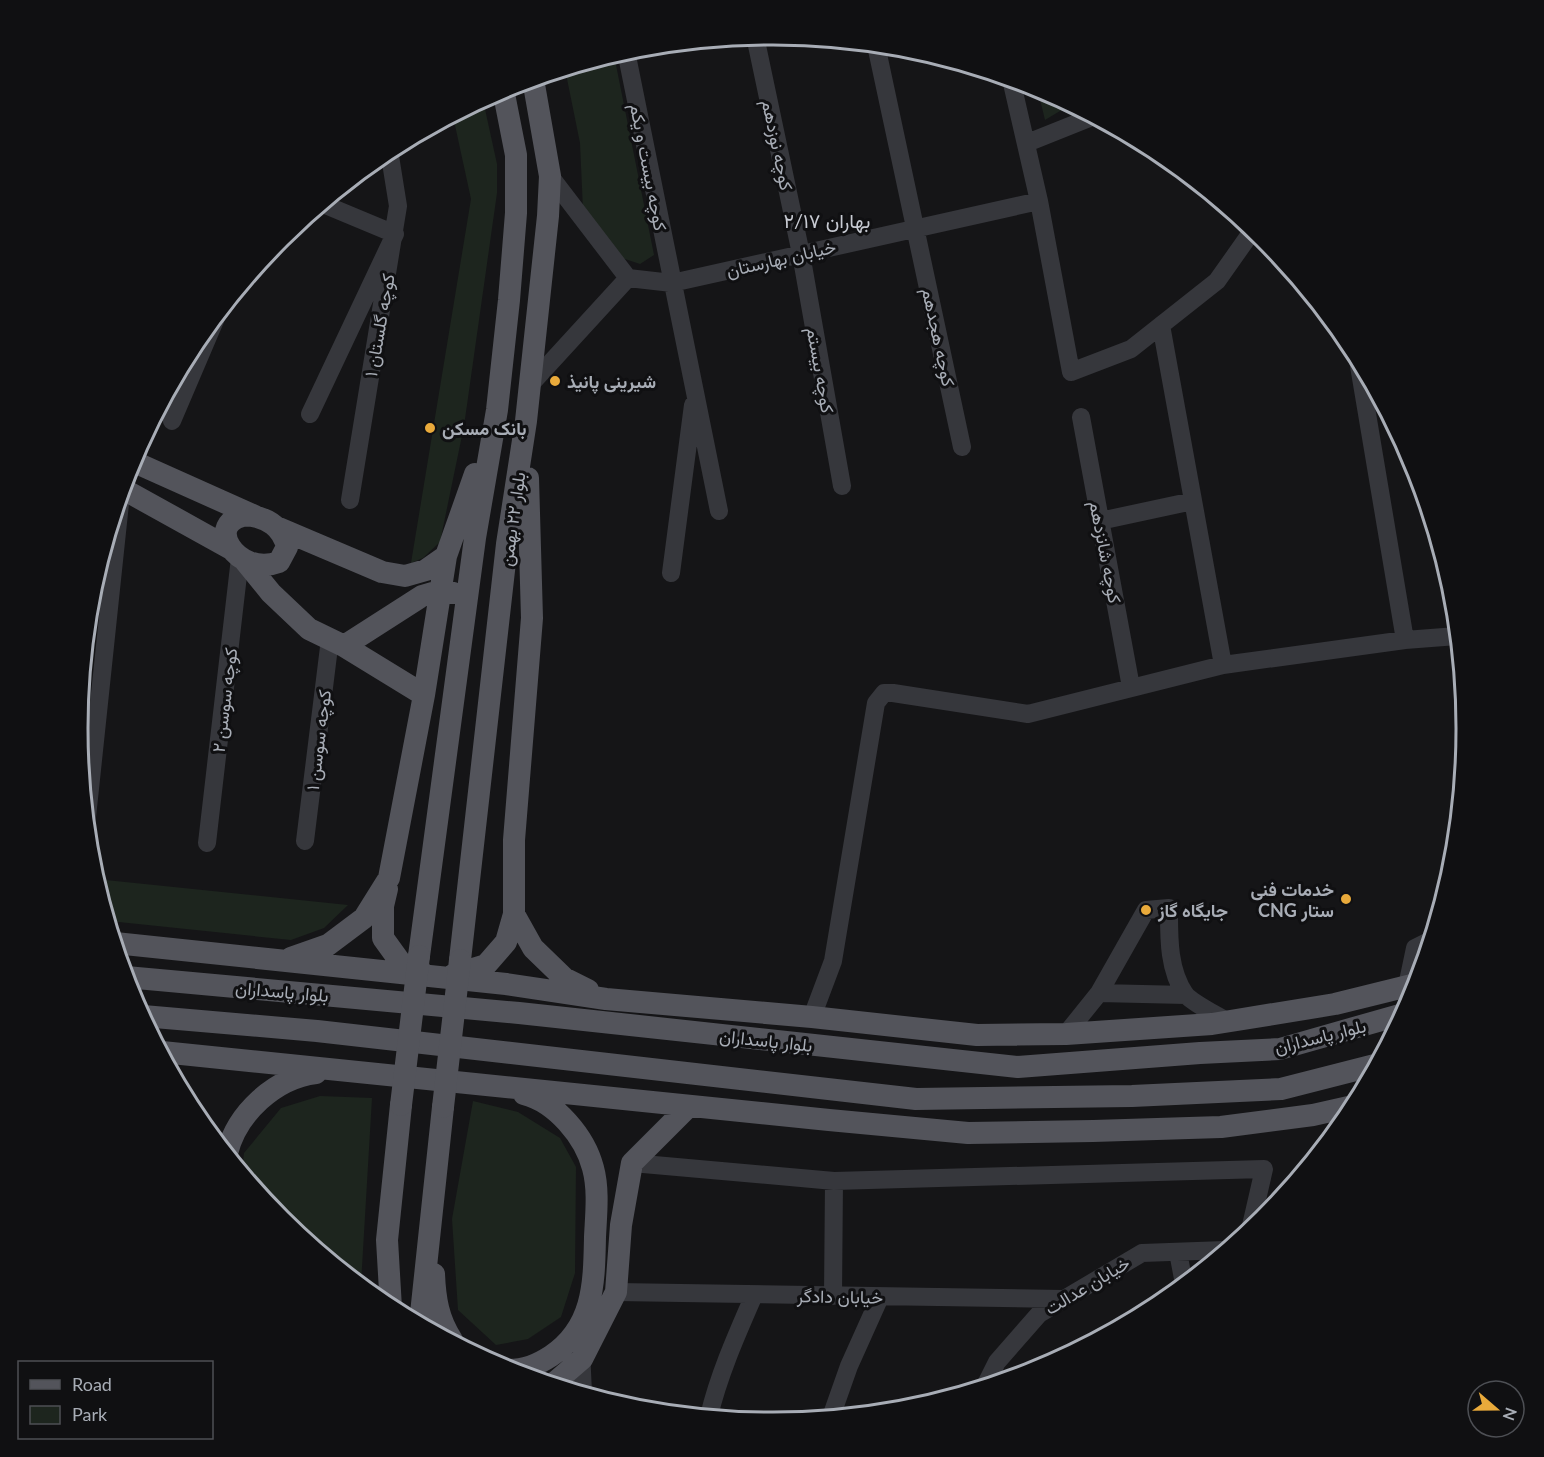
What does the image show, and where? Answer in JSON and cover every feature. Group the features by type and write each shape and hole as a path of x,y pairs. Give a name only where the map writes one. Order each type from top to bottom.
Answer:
{"main road":[{"name":"بلوار ۲۲ بهمن","path":"431,1210 507,544 526,421 548,216 550,176 535,88"},
{"name":"بلوار ۲۲ بهمن","path":"387,1240 419,956 475,538 497,410 509,300 516,213 516,155 505,99"},
{"path":"497,410 446,556 424,695 383,906 383,938 400,963 429,974 456,975 486,965 506,942 514,914 514,840 532,618 526,421"},
{"path":"142,465 267,520 276,527 382,572 405,576 426,570 446,556"},
{"path":"131,494 239,556 264,566 279,562 287,547 285,539 276,527"},
{"path":"255,516 240,516 233,519 225,534 239,556 271,593 309,629 424,695"},
{"path":"337,643 422,596 439,591 455,593 466,606"},
{"path":"282,961 328,945 355,925 364,918 389,878"},
{"path":"514,914 533,948 564,978 606,999"},
{"path":"124,944 506,984 606,999 812,1017 977,1035 1066,1034 1228,1022 1335,1004 1404,987"},
{"name":"بلوار پاسداران","path":"136,978 519,1013 1018,1067 1280,1049 1391,1017"},
{"name":"بلوار پاسداران","path":"153,1017 317,1031 916,1099 1132,1096 1281,1089 1365,1068"},
{"path":"171,1054 968,1133 1221,1127 1313,1115 1339,1109"},
{"path":"1266,1120 1365,1069"},
{"path":"230,1144 241,1120 260,1100 280,1085 302,1075 338,1071"},
{"path":"494,1086 533,1096 555,1111 572,1127 593,1168 596,1202 594,1281 590,1303 578,1329 561,1348 530,1368"},
{"path":"916,1099 968,1133"},
{"path":"560,1378 582,1359 616,1292 621,1225 632,1163 689,1106"},
{"path":"421,1314 431,1210"},
{"path":"431,1210 435,1299 444,1328"},
{"path":"385,1292 387,1240"},
{"path":"387,1240 390,1296"}],"street":[{"name":"کوچه نوزدهم","path":"757,45 801,254"},
{"name":"کوچه هجدهم","path":"878,54 962,447"},
{"name":"کوچه بیست و یکم","path":"628,61 719,511"},
{"path":"1014,89 1039,201 1071,372 1131,349 1217,281 1247,238"},
{"path":"1027,143 1084,120"},
{"name":"کوچه گلستان ۱","path":"350,500 395,234 398,206 391,161"},
{"path":"530,385 628,278 550,176"},
{"name":"خیابان بهارستان","path":"628,278 672,283 1039,201"},
{"path":"310,414 395,234 331,207"},
{"name":"کوچه بیستم","path":"801,254 842,486"},
{"path":"1161,325 1223,665"},
{"path":"172,421 200,355"},
{"path":"1362,384 1405,640"},
{"path":"671,573 695,391"},
{"name":"کوچه شانزدهم","path":"1081,417 1131,687"},
{"path":"1100,521 1193,501"},
{"path":"91,782 118,533"},
{"name":"کوچه سوسن ۲","path":"207,843 239,556"},
{"path":"812,1017 833,961 876,703 884,693 1028,714 1223,665 1405,640 1450,637"},
{"name":"کوچه سوسن ۱","path":"306,841 337,643"},
{"path":"1066,1034 1099,993 1146,910 1169,908 1169,946 1176,973 1186,995"},
{"path":"1414,961 1415,948 1420,946"},
{"path":"1099,993 1186,995 1228,1022"},
{"path":"632,1163 834,1181 1264,1169 1254,1213"},
{"path":"833,1296 834,1181"},
{"name":"خیابان عدالت","path":"990,1377 997,1362 1039,1314 1142,1253 1213,1251"},
{"path":"1178,1252 1182,1275"},
{"name":"خیابان دادگر","path":"616,1292 1063,1299"},
{"path":"711,1409 730,1348 754,1295"},
{"path":"834,1409 849,1366 880,1297"},
{"path":"578,1329 583,1385"}],"green space":[{"path":"616,63 654,255 640,264 622,258 583,210 580,143 567,77"},
{"path":"1040,100 1062,110 1045,120"},
{"path":"485,108 497,164 497,193 464,426 440,542 423,558 411,563 471,199 455,123"},
{"path":"106,880 348,905 324,928 291,940 117,922"},
{"path":"320,1096 372,1098 362,1275 289,1212 243,1161 244,1153 281,1108"},
{"path":"473,1101 518,1112 560,1138 576,1167 575,1273 561,1317 528,1339 496,1345 458,1310 452,1219"}],"place":[{"name":"شیرینی پانیذ","path":"555,381"},
{"name":"بانک مسکن","path":"430,428"},
{"name":"خدمات فنی‌ CNG ستار","path":"1346,899"},
{"name":"جایگاه گاز","path":"1146,910"}],"district":[{"name":"۲/۱۷ بهاران","path":"827,220"}]}
